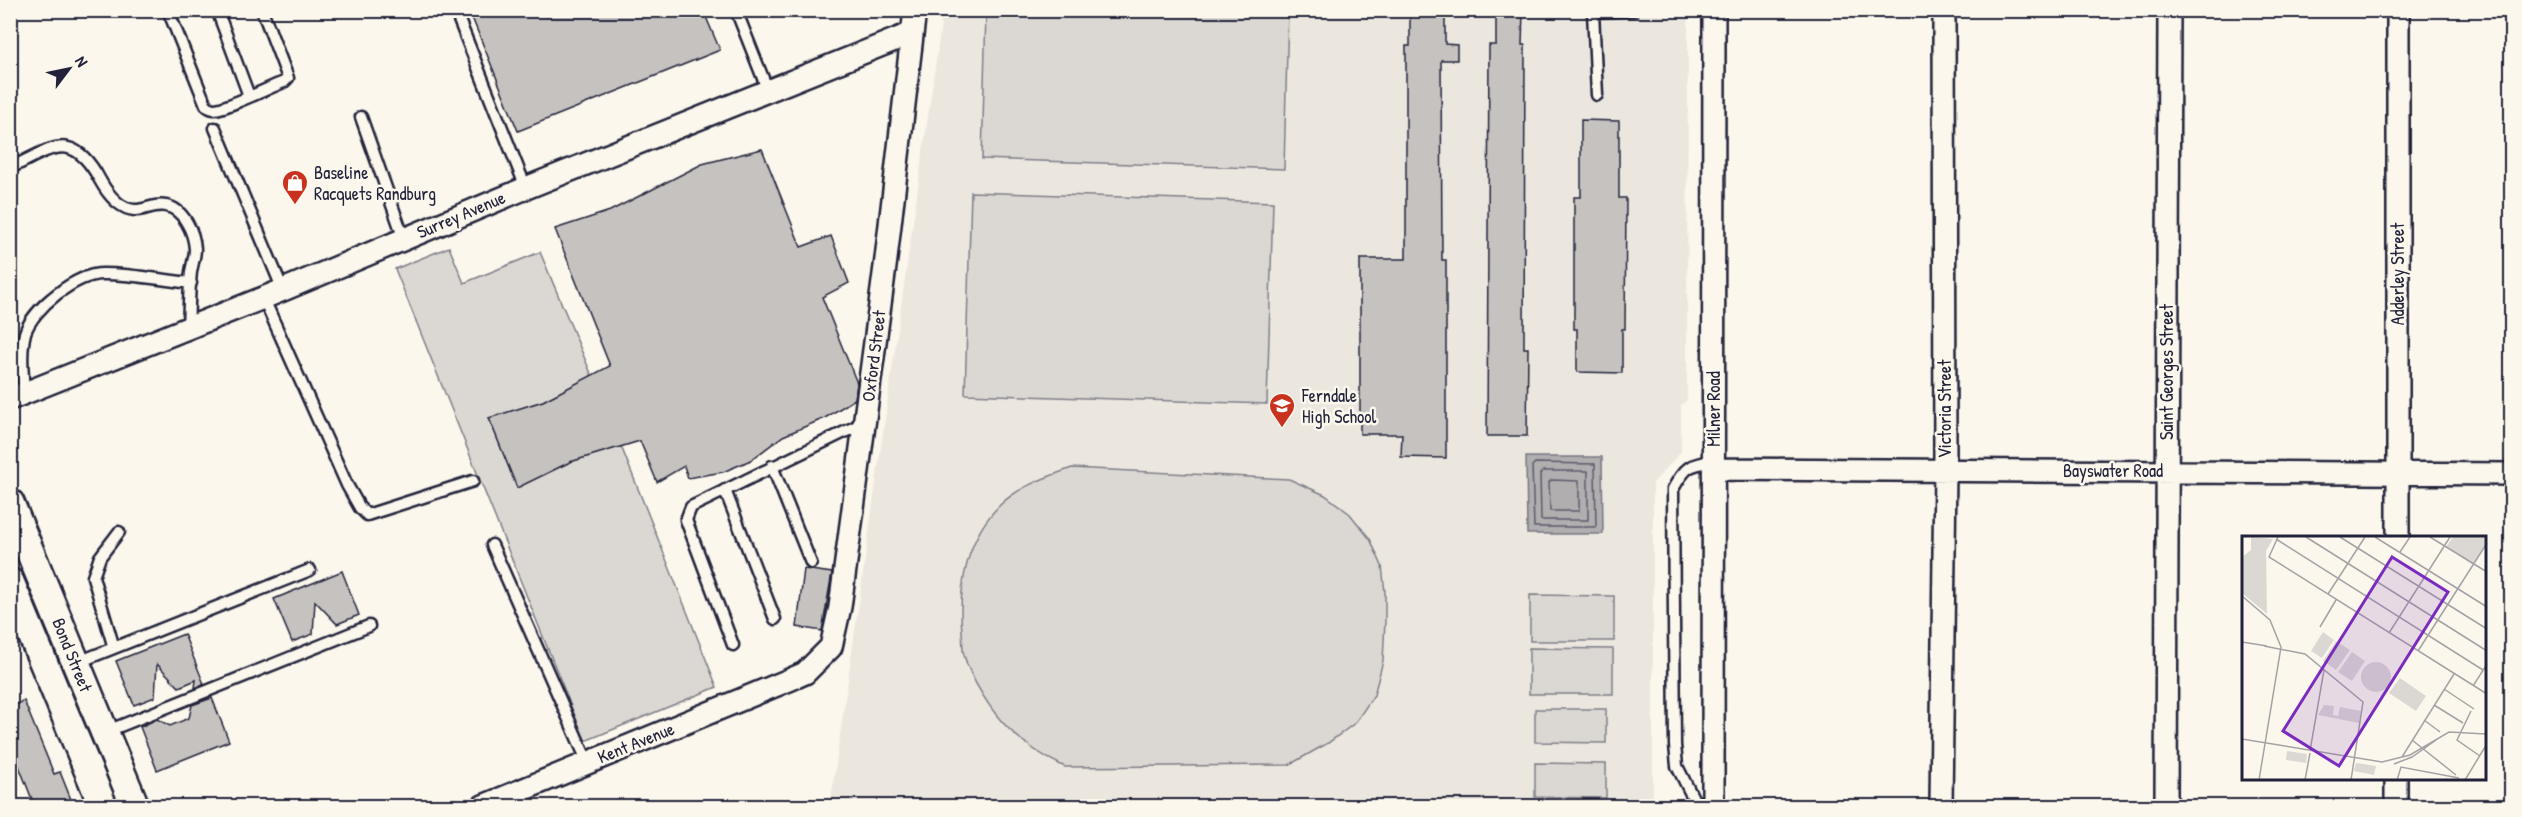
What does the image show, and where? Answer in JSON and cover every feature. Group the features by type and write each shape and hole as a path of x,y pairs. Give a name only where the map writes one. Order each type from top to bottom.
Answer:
{"street":[{"name":"Oxford Street","path":"789,680 805,673 831,646 840,607 915,10"},
{"name":"Milner Road","path":"1713,807 1714,10"},
{"name":"Victoria Street","path":"1941,807 1946,470 1944,10"},
{"name":"Saint Georges Street","path":"2166,807 2169,10"},
{"name":"Adderley Street","path":"2398,10 2398,536"},
{"name":"Surrey Avenue","path":"17,396 284,290 525,188 912,33"},
{"name":"Bayswater Road","path":"1714,465 1946,470 2511,474"},
{"name":"Bond Street","path":"10,503 135,807"},
{"name":"Bond Street","path":"10,582 103,807"},
{"name":"Kent Avenue","path":"483,807 789,680"},
{"path":"2396,781 2396,807"}],"lane":[{"path":"168,10 206,105 212,109 284,82 288,78 262,10"},
{"path":"216,10 249,96"},
{"path":"454,10 525,188"},
{"path":"736,10 768,91"},
{"path":"1597,95 1593,11 1633,10"},
{"path":"361,117 404,239"},
{"path":"215,128 284,290"},
{"path":"10,168 52,149 66,146 79,151 90,163 110,195 120,205 136,211 165,205 176,210 191,231 195,249 188,327"},
{"path":"17,396 26,331 38,312 63,290 83,277 102,274 191,283"},
{"path":"263,297 347,485 360,508 368,515 473,482"},
{"path":"733,645 686,520 691,507 865,422"},
{"path":"1699,807 1677,766 1675,745 1673,489 1683,471 1690,465 1714,465"},
{"path":"772,466 811,563"},
{"path":"725,490 775,619"},
{"path":"114,648 93,577 100,556 119,532"},
{"path":"492,545 588,763"},
{"path":"75,663 310,570"},
{"path":"105,732 369,626"}],"shaded area":[{"name":"Ferndale High School","path":"943,11 1688,11 1687,400 1681,405 1681,452 1653,483 1653,800 1661,806 830,806"},
{"path":"986,11 1288,11 1284,169 982,159"},
{"path":"971,192 1273,202 1267,404 965,394"},
{"path":"449,247 464,283 540,252 592,376 543,401 489,418 517,487 570,462 621,446 717,687 585,741 395,269"},
{"path":"1072,468 1289,479 1325,495 1350,514 1370,539 1382,566 1385,592 1383,661 1374,695 1355,723 1328,743 1289,765 1065,767 1036,751 1015,735 982,695 967,664 963,647 961,615 963,581 972,548 979,533 988,518 1000,505 1025,487"},
{"path":"1530,595 1614,596 1614,641 1530,641"},
{"path":"1529,648 1613,649 1613,694 1529,694"},
{"path":"1535,709 1606,709 1606,743 1535,742"},
{"path":"1535,763 1606,764 1606,798 1535,797"}],"water":[{"path":"1526,457 1602,457 1603,534 1527,534"}],"building":[{"path":"469,10 703,10 720,50 518,131"},
{"path":"1410,10 1445,10 1445,44 1457,45 1457,60 1441,60 1442,260 1446,260 1446,458 1401,457 1402,434 1360,434 1360,259 1406,259 1406,46 1410,46"},
{"path":"1496,10 1523,10 1522,45 1525,45 1524,348 1528,348 1527,436 1487,436 1489,45 1496,45"},
{"path":"1581,120 1619,121 1619,198 1626,198 1625,329 1622,329 1622,373 1577,372 1577,329 1574,329 1574,197 1581,197"},
{"path":"762,149 801,247 831,236 849,283 822,297 857,383 855,399 825,418 783,436 751,460 723,472 688,478 684,466 657,482 640,441 570,462 517,488 489,418 543,401 610,366 555,229 610,211 702,164"},
{"path":"804,569 832,573 822,631 797,627"},
{"path":"342,571 359,615 337,624 315,601 313,634 292,642 274,599"},
{"path":"184,634 204,684 195,688 196,680 179,687 157,664 155,697 134,705 116,661"},
{"path":"212,698 229,741 157,770 140,727 157,719 170,726 189,718 192,705"},
{"path":"24,701 54,774 60,772 74,807 35,807 17,761 10,764 10,707"}],"place":[{"name":"Baseline Racquets Randburg","path":"295,206"},
{"name":"Ferndale High School","path":"1282,429"}]}
